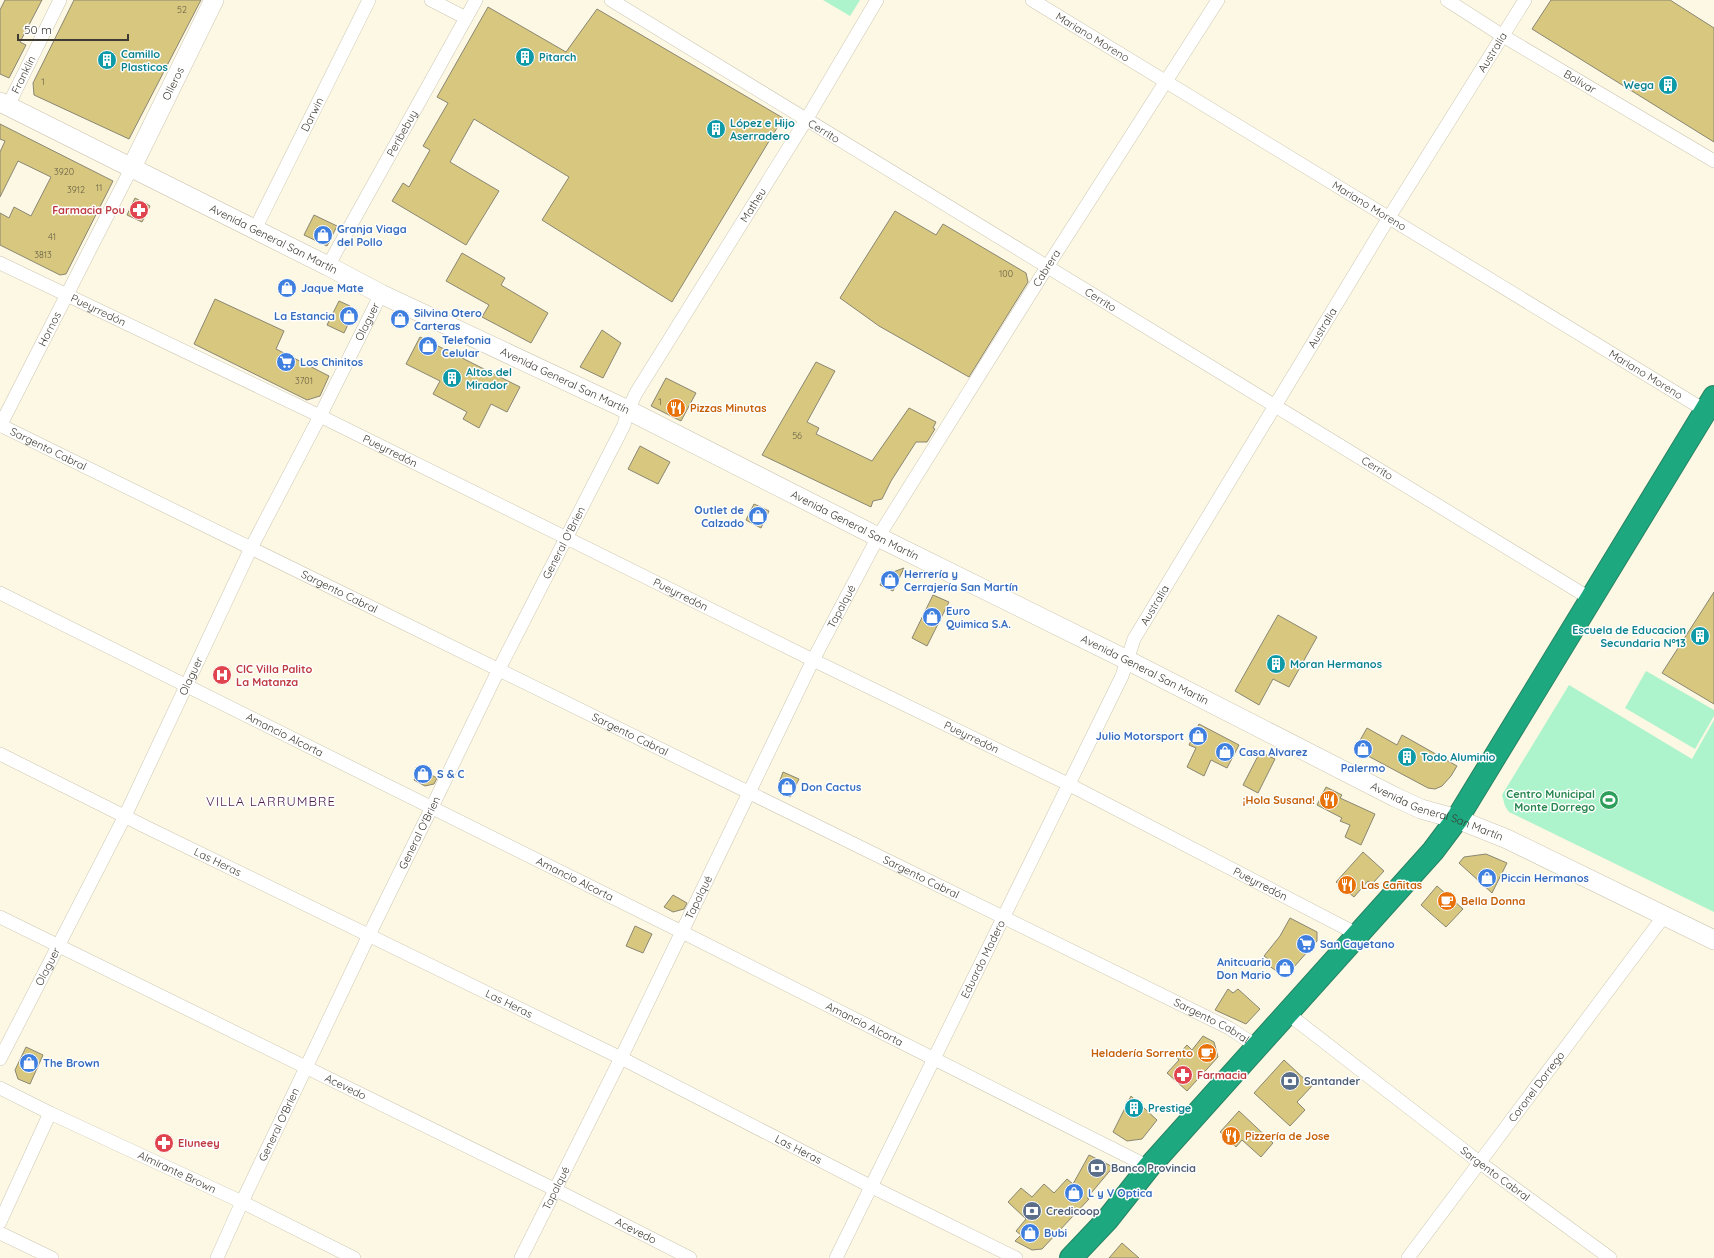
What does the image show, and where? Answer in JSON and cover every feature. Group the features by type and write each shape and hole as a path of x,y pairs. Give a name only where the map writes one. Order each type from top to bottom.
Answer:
{"highway":[{"path":"1072,1258 1106,1220 1149,1167 1433,851 1457,819 1710,404"}],"main road":[{"name":"Olleros","path":"132,167 214,0"},
{"name":"Avenida General San Martín","path":"4,104 132,167 381,294 628,410 878,537 1127,660 1394,797 1421,809 1457,819 1507,839 1714,940"}],"street":[{"name":"Franklin","path":"4,104 60,0"},
{"name":"Darwin","path":"255,229 369,0"},
{"path":"431,0 466,18"},
{"name":"Peribebuy","path":"328,266 476,0"},
{"name":"Cerrito","path":"611,0 1591,599"},
{"name":"Matheu","path":"628,410 640,387 806,120 877,0"},
{"name":"Mariano Moreno","path":"1032,0 1165,80 1388,219 1710,404"},
{"name":"Cabrera","path":"878,537 1046,267 1165,80 1218,0"},
{"name":"Bolívar","path":"1447,0 1503,36 1714,161"},
{"name":"Australia","path":"1127,660 1134,639 1275,405 1388,219 1525,0"},
{"name":"Hornos","path":"0,425 132,167"},
{"name":"Pueyrredón","path":"0,263 66,296 320,416 565,538 1068,784 1357,934"},
{"name":"Olaguer","path":"0,1058 57,945 125,816 185,685 251,548 320,416 381,294"},
{"name":"General O'Brien","path":"217,1258 242,1202 369,935 498,669 624,424 628,410"},
{"name":"Sargento Cabral","path":"0,425 748,793 1003,916 1229,1028 1258,1047"},
{"name":"Tapalqué","path":"521,1258 554,1189 621,1058 813,660 878,537"},
{"name":"Amancio Alcorta","path":"0,593 432,807 1149,1167"},
{"name":"Eduardo Madero","path":"836,1258 932,1059 1122,676 1127,660"},
{"name":"Las Heras","path":"0,754 621,1058 870,1186 1016,1258"},
{"name":"Coronel Dorrego","path":"1408,1258 1664,916"},
{"name":"Acevedo","path":"0,917 554,1189 690,1258"},
{"name":"Sargento Cabral","path":"1287,1013 1480,1162 1610,1258"},
{"name":"Almirante Brown","path":"0,1088 50,1113 242,1202 354,1258"},
{"path":"0,1222 50,1113"},
{"path":"0,1233 52,1258"}],"green space":[{"path":"823,0 860,0 850,16"},
{"path":"1646,671 1714,710 1714,716 1695,749 1625,708"},
{"name":"Centro Municipal Monte Dorrego","path":"1569,685 1692,759 1714,720 1714,912 1509,812 1505,806 1502,795"}],"building":[{"path":"5,0 42,0 20,42 26,45 9,78 0,74 0,10"},
{"name":"Camillo Plasticos","path":"74,0 201,0 129,139 34,95 33,83"},
{"name":"Wega","path":"1551,0 1670,0 1714,28 1714,142 1532,29"},
{"path":"488,7 566,52 597,9 783,118 672,302 542,220 569,177 474,119 450,162 499,191 466,245 392,201 403,183 409,187 430,150 423,146 448,103 437,97"},
{"path":"0,124 113,181 66,274 60,275 0,245 0,213 9,218 14,207 31,216 51,177 18,161 0,197 0,152 5,141 0,139"},
{"name":"Farmacia Pou","path":"135,198 150,206 142,222 127,215"},
{"path":"895,211 936,235 943,224 1026,273 1028,282 969,377 879,326 840,298"},
{"path":"314,215 337,226 327,246 304,235"},
{"path":"462,253 505,278 501,285 548,313 531,343 482,317 489,305 446,281"},
{"path":"215,299 284,331 276,349 329,376 320,396 307,400 194,344"},
{"path":"339,301 350,306 352,316 344,333 327,325"},
{"path":"602,330 621,343 603,378 580,367"},
{"path":"420,337 520,387 507,412 491,404 479,428 463,419 467,412 433,394 440,381 406,364"},
{"path":"816,362 835,371 807,422 819,428 816,434 872,461 909,408 936,422 933,428 935,429 927,442 916,442 891,481 882,499 873,501 871,507 762,455"},
{"path":"666,378 696,393 681,421 651,406"},
{"path":"640,446 670,462 658,484 628,469"},
{"name":"Outlet de Calzado","path":"754,504 769,511 761,528 746,520"},
{"name":"Herrería y Cerrajería San Martín","path":"904,568 893,591 880,585 885,575"},
{"name":"Escuela de Educacion Secundaria N°13","path":"1714,592 1714,704 1662,673"},
{"name":"Euro Quimica S.A.","path":"933,595 949,602 927,646 912,638"},
{"name":"Moran Hermanos","path":"1278,615 1317,637 1289,687 1273,679 1259,705 1235,691"},
{"path":"1199,724 1239,745 1227,768 1211,760 1204,776 1187,767 1196,748 1189,745"},
{"path":"1367,728 1397,745 1402,735 1457,766 1442,786 1435,789 1428,788 1355,749"},
{"path":"1260,752 1275,759 1258,793 1243,785"},
{"name":"S & C","path":"420,769 437,778 434,784 425,786 414,780"},
{"name":"Don Cactus","path":"783,772 799,779 790,797 780,791 779,783"},
{"path":"1326,787 1342,795 1340,798 1375,814 1361,845 1345,837 1350,825 1340,821 1342,818 1317,805"},
{"path":"1363,852 1384,871 1372,884 1368,881 1354,897 1336,882"},
{"name":"Piccin Hermanos","path":"1486,854 1507,863 1492,893 1459,863 1464,857"},
{"path":"1437,886 1463,909 1446,927 1421,905"},
{"path":"673,895 687,903 684,909 673,912 664,907"},
{"path":"1290,918 1317,932 1317,941 1285,977 1265,963 1268,959 1264,956 1280,936"},
{"path":"635,926 652,934 643,953 626,946"},
{"path":"1228,989 1233,993 1238,989 1260,1009 1246,1024 1215,1010"},
{"path":"1203,1036 1214,1042 1218,1057 1187,1091 1167,1073 1179,1060 1176,1057 1187,1045 1192,1050"},
{"name":"The Brown","path":"26,1047 43,1055 30,1084 18,1079 15,1070"},
{"path":"1284,1060 1312,1086 1297,1102 1305,1110 1290,1126 1254,1093"},
{"name":"Prestige","path":"1131,1096 1157,1120 1142,1139 1127,1141 1113,1132"},
{"path":"1239,1111 1273,1143 1261,1157 1242,1140 1236,1147 1220,1132"},
{"path":"1089,1155 1113,1167 1087,1198 1089,1199 1042,1249 1032,1250 1015,1241 1021,1235 1016,1231 1026,1219 1008,1202 1021,1188 1032,1197 1044,1184 1054,1193 1067,1179 1073,1184"},
{"path":"1122,1243 1139,1258 1109,1258"}],"place":[{"name":"Pitarch","path":"525,57"},
{"name":"Camillo Plasticos","path":"107,60"},
{"name":"Wega","path":"1668,85"},
{"name":"López e Hijo Aserradero","path":"716,129"},
{"name":"Farmacia Pou","path":"139,210"},
{"name":"Granja Viaga del Pollo","path":"323,235"},
{"name":"Jaque Mate","path":"287,288"},
{"name":"La Estancia","path":"349,316"},
{"name":"Silvina Otero Carteras","path":"400,319"},
{"name":"Telefonia Celular","path":"428,346"},
{"name":"Los Chinitos","path":"286,362"},
{"name":"Altos del Mirador","path":"452,378"},
{"name":"Pizzas Minutas","path":"676,408"},
{"name":"Outlet de Calzado","path":"758,516"},
{"name":"Herrería y Cerrajería San Martín","path":"890,580"},
{"name":"Euro Quimica S.A.","path":"932,617"},
{"name":"Escuela de Educacion Secundaria N°13","path":"1700,636"},
{"name":"Moran Hermanos","path":"1276,664"},
{"name":"CIC Villa Palito La Matanza","path":"222,675"},
{"name":"Julio Motorsport","path":"1198,736"},
{"name":"Palermo","path":"1363,749"},
{"name":"Casa Alvarez","path":"1225,752"},
{"name":"Todo Aluminio","path":"1407,757"},
{"name":"S & C","path":"423,774"},
{"name":"Don Cactus","path":"787,787"},
{"name":"¡Hola Susana!","path":"1329,800"},
{"name":"Centro Municipal Monte Dorrego","path":"1609,800"},
{"name":"Piccin Hermanos","path":"1487,878"},
{"name":"Las Cañitas","path":"1347,885"},
{"name":"Bella Donna","path":"1447,901"},
{"name":"San Cayetano","path":"1306,944"},
{"name":"Anitcuaria Don Mario","path":"1285,968"},
{"name":"Heladería Sorrento","path":"1207,1053"},
{"name":"The Brown","path":"29,1063"},
{"name":"Farmacia","path":"1183,1075"},
{"name":"Santander","path":"1290,1081"},
{"name":"Prestige","path":"1134,1108"},
{"name":"Pizzería de Jose","path":"1231,1136"},
{"name":"Eluneey","path":"164,1143"},
{"name":"Banco Provincia","path":"1097,1168"},
{"name":"L y V Optica","path":"1074,1193"},
{"name":"Credicoop","path":"1032,1211"},
{"name":"Bubi","path":"1030,1233"}],"district":[{"name":"VILLA LARRUMBRE","path":"271,801"}]}
